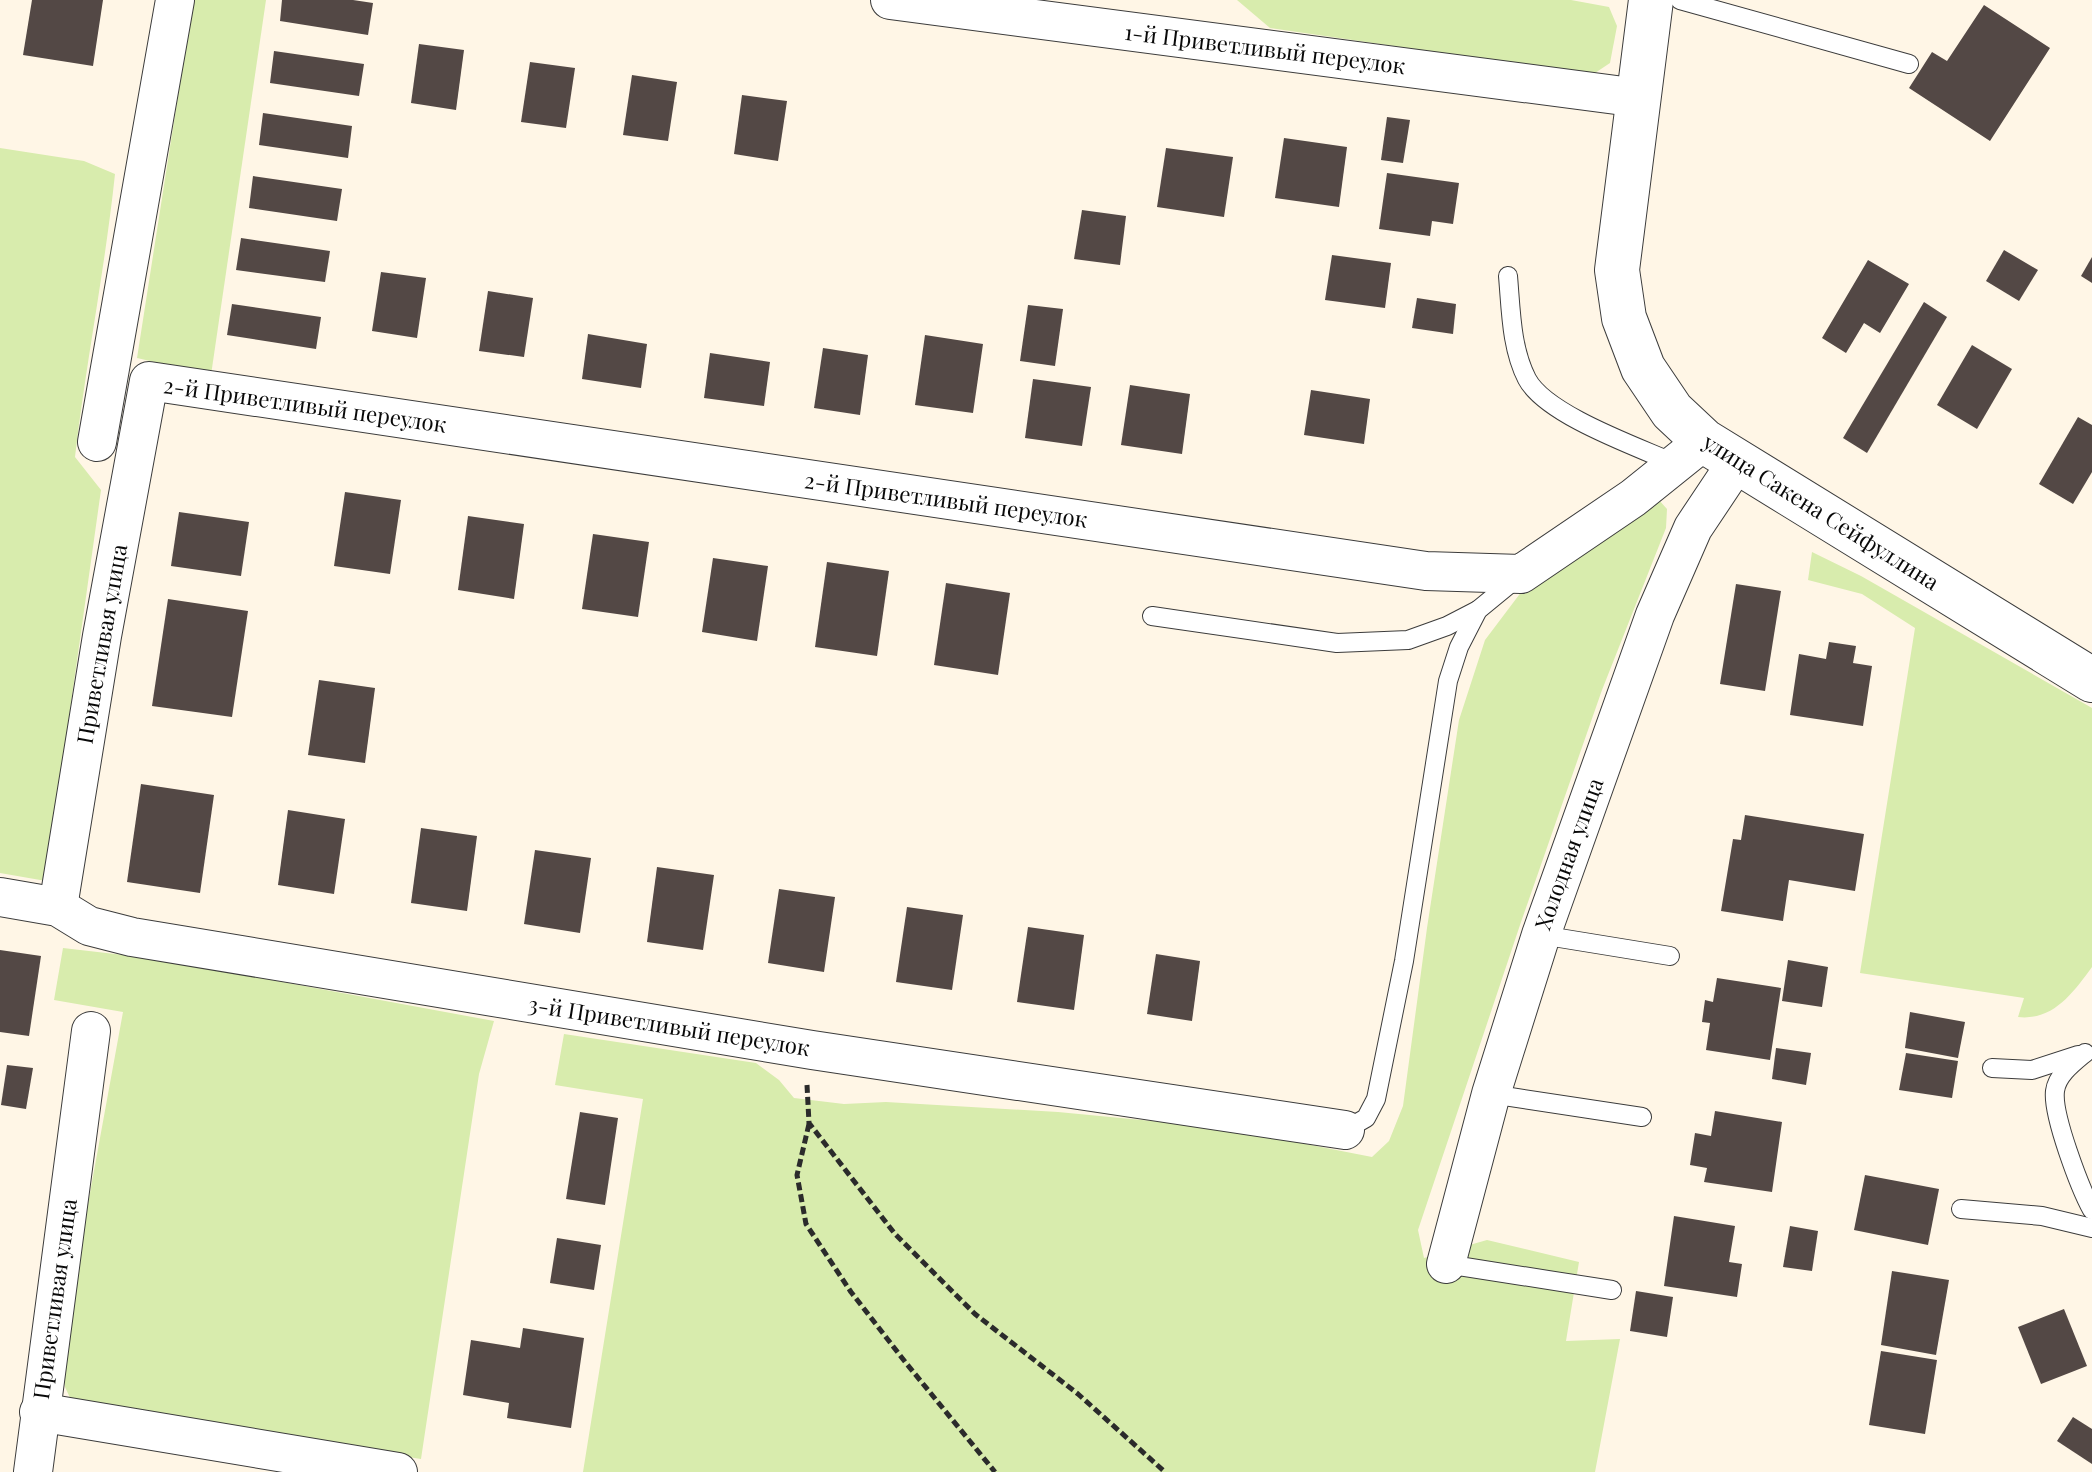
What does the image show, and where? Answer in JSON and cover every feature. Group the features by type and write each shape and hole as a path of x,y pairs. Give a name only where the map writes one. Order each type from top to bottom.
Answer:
{"street":[{"path":"97,442 175,0"},
{"name":"1-й Приветливый переулок","path":"890,0 1639,98"},
{"name":"улица Сакена Сейфуллина","path":"1651,0 1617,270 1624,318 1643,368 1706,456 2092,680"},
{"name":"2-й Приветливый переулок","path":"149,381 1426,571 1521,574"},
{"name":"Приветливая улица","path":"58,907 102,636 149,381"},
{"path":"1521,574 1633,498 1706,456"},
{"name":"Холодная улица","path":"1446,1264 1491,1094 1541,935 1655,615 1693,528 1706,456"},
{"name":"3-й Приветливый переулок","path":"0,897 58,907 89,926 132,937 812,1050 1345,1130"},
{"name":"Приветливая улица","path":"33,1472 91,1031"},
{"path":"39,1412 398,1472"}],"lane":[{"path":"1680,0 1909,64"},
{"path":"1508,276 1514,340 1528,381 1552,407 1706,456"},
{"path":"1152,616 1337,643 1408,640 1447,626 1478,610 1521,574"},
{"path":"1345,1130 1366,1118 1376,1099 1404,961 1448,681 1459,647 1478,610"},
{"path":"1541,935 1670,956"},
{"path":"1992,1068 2032,1070 2088,1053"},
{"path":"2088,1053 2065,1070 2055,1089 2055,1112 2092,1210"},
{"path":"1491,1094 1642,1117"},
{"path":"1961,1209 2042,1216 2092,1228"},
{"path":"1446,1264 1612,1290"}],"path":[{"path":"812,1050 807,1090 809,1123 797,1175 806,1224 860,1303 995,1472"},
{"path":"809,1123 895,1234 975,1314 1078,1394 1165,1472"}],"green space":[{"path":"193,0 266,0 211,375 137,358"},
{"path":"1237,0 1571,0 1609,7 1617,26 1610,63 1592,75 1270,28"},
{"path":"0,148 84,161 115,174 75,457 101,490 46,881 0,873"},
{"path":"1658,499 1667,509 1666,528 1602,690 1418,1230 1424,1258 1487,1240 1579,1262 1566,1341 1620,1339 1595,1472 583,1472 643,1099 555,1085 564,1034 756,1063 779,1080 794,1098 844,1104 886,1102 1058,1112 1225,1128 1372,1157 1389,1141 1403,1106 1459,720 1485,640 1525,587"},
{"path":"1812,552 1861,576 2092,708 2092,967 2052,1010 2042,1015 2018,1017 2024,998 1860,973 1915,628 1862,594 1808,580"},
{"path":"63,948 158,959 494,1021 479,1074 421,1459 85,1407 72,1402 65,1387 60,1357 123,1012 54,1000"}],"building":[{"path":"32,0 103,0 93,66 23,55"},
{"path":"282,0 373,3 368,35 280,21"},
{"path":"1984,5 2050,48 1990,141 1909,88 1932,52 1947,61"},
{"path":"419,44 464,50 456,110 411,103"},
{"path":"274,51 364,64 359,96 270,83"},
{"path":"530,62 575,68 566,128 521,122"},
{"path":"632,75 677,82 668,141 623,135"},
{"path":"742,95 787,101 778,161 734,154"},
{"path":"263,113 352,126 348,158 259,145"},
{"path":"1387,117 1410,120 1403,163 1381,160"},
{"path":"1284,138 1347,147 1339,207 1275,198"},
{"path":"1166,148 1233,157 1224,217 1157,207"},
{"path":"1387,173 1459,183 1453,224 1432,221 1430,236 1379,229"},
{"path":"253,176 342,189 337,221 249,208"},
{"path":"1082,210 1126,216 1120,265 1074,259"},
{"path":"241,238 330,251 325,282 236,270"},
{"path":"2004,250 2038,270 2019,301 1986,281"},
{"path":"1332,255 1391,263 1385,308 1325,300"},
{"path":"2092,257 2092,283 2081,276"},
{"path":"1868,260 1909,284 1880,333 1864,323 1846,353 1822,338"},
{"path":"381,272 426,278 417,338 372,331"},
{"path":"488,291 533,298 524,357 479,351"},
{"path":"1417,298 1456,304 1453,334 1412,328"},
{"path":"1924,302 1947,317 1867,453 1843,438"},
{"path":"232,304 321,317 316,349 227,335"},
{"path":"1028,305 1063,309 1055,366 1020,361"},
{"path":"588,334 647,344 641,388 582,379"},
{"path":"925,335 983,344 973,413 915,405"},
{"path":"1972,345 2012,369 1977,429 1937,405"},
{"path":"823,348 868,355 860,415 814,408"},
{"path":"710,353 770,362 764,406 704,398"},
{"path":"1033,379 1091,387 1082,446 1025,438"},
{"path":"1130,385 1190,394 1182,454 1121,445"},
{"path":"1311,390 1370,399 1364,444 1304,435"},
{"path":"2078,417 2092,425 2092,472 2073,504 2039,484"},
{"path":"345,492 401,500 390,574 334,566"},
{"path":"179,512 249,522 241,576 171,566"},
{"path":"468,516 524,524 514,599 458,590"},
{"path":"593,534 649,542 638,617 582,609"},
{"path":"713,558 768,566 757,641 702,632"},
{"path":"827,562 889,571 877,656 815,647"},
{"path":"946,583 1010,593 998,675 934,665"},
{"path":"1736,584 1781,591 1765,691 1720,684"},
{"path":"168,599 248,611 232,717 152,706"},
{"path":"1829,642 1856,646 1853,663 1872,666 1863,726 1790,715 1799,654 1826,659"},
{"path":"319,680 375,688 365,763 308,755"},
{"path":"141,784 214,795 200,893 127,882"},
{"path":"288,810 345,819 334,894 278,885"},
{"path":"1745,815 1864,834 1855,891 1789,880 1783,921 1721,911 1733,839 1741,840"},
{"path":"421,828 477,836 467,911 411,903"},
{"path":"535,850 591,858 580,933 524,924"},
{"path":"657,867 714,875 703,950 647,942"},
{"path":"779,889 835,897 824,972 768,963"},
{"path":"907,907 963,915 952,990 896,982"},
{"path":"1028,927 1084,935 1074,1010 1017,1002"},
{"path":"0,950 41,956 29,1036 0,1032"},
{"path":"1156,954 1200,961 1192,1021 1147,1014"},
{"path":"1788,960 1828,967 1822,1007 1782,1001"},
{"path":"1717,978 1781,988 1770,1060 1706,1050 1710,1023 1702,1022 1705,1000 1713,1002"},
{"path":"1910,1012 1965,1022 1958,1058 1905,1048"},
{"path":"1776,1048 1811,1053 1806,1085 1772,1079"},
{"path":"1906,1053 1958,1061 1952,1098 1899,1090"},
{"path":"7,1065 33,1068 26,1109 1,1105"},
{"path":"1715,1111 1782,1122 1772,1192 1704,1182 1707,1168 1690,1165 1695,1133 1711,1136"},
{"path":"580,1112 618,1118 605,1205 566,1199"},
{"path":"1865,1175 1939,1189 1928,1245 1854,1230"},
{"path":"1674,1216 1735,1226 1729,1262 1742,1264 1737,1297 1664,1286"},
{"path":"1790,1226 1818,1231 1812,1271 1783,1267"},
{"path":"557,1238 601,1245 594,1290 550,1283"},
{"path":"1892,1271 1949,1280 1936,1355 1881,1345"},
{"path":"1636,1291 1673,1297 1667,1337 1630,1331"},
{"path":"2064,1309 2087,1366 2041,1384 2018,1327"},
{"path":"523,1328 584,1338 571,1428 507,1418 509,1403 463,1395 471,1340 520,1348"},
{"path":"1881,1351 1937,1360 1925,1434 1869,1425"},
{"path":"2073,1417 2092,1429 2092,1464 2057,1441"}]}
